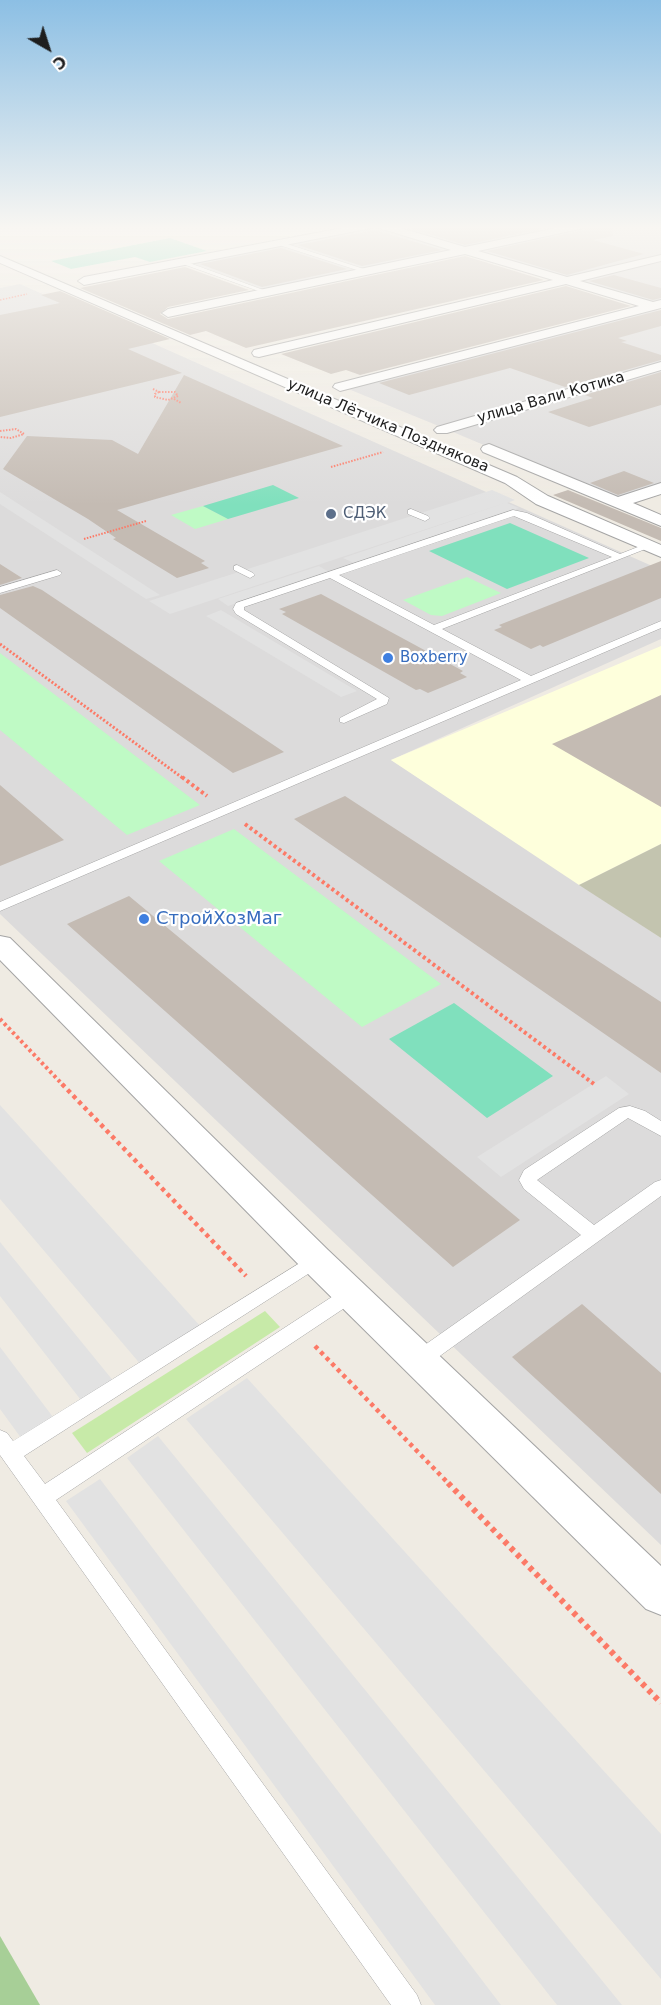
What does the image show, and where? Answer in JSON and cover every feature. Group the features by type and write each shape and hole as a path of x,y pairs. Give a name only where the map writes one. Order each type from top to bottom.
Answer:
{"street":[{"name":"улица Лётчика Позднякова","path":"140,319 511,480 542,500 655,549"},
{"name":"улица Лётчика Позднякова","path":"280,362 259,353 404,319"},
{"name":"улица Лётчика Позднякова","path":"361,396 335,385 607,319"},
{"name":"улица Вали Котика","path":"437,428 661,366"},
{"name":"улица Лётчика Позднякова","path":"437,428 661,521"},
{"path":"617,503 661,488"},
{"path":"0,944 316,1260 661,1595"}],"lane":[{"path":"411,512 425,518"},
{"path":"344,720 377,706 383,702 383,698 238,609 245,603 513,513 524,515 620,557"},
{"path":"434,629 620,557 655,549"},
{"path":"237,568 250,575"},
{"path":"0,590 57,573"},
{"path":"330,574 530,680"},
{"path":"0,907 661,624"},
{"path":"594,1235 530,1185 528,1180 530,1175 625,1113 632,1111 661,1130"},
{"path":"419,1360 661,1187"},
{"path":"316,1260 5,1447 407,2005"},
{"path":"42,1498 351,1294"}],"path":[{"path":"153,389 177,394 178,396 173,399"},
{"path":"159,392 154,397 173,399 181,403"},
{"path":"0,430 16,429 24,432 17,437 0,437"},
{"path":"17,437 25,442"},
{"path":"331,467 383,452"},
{"path":"84,539 146,521"},
{"path":"0,644 594,1084"},
{"path":"0,1019 263,1293"},
{"path":"299,1329 661,1703"}],"shaded area":[{"path":"0,319 97,319 661,570 661,639 391,760 661,938 661,1545 0,914"},
{"path":"614,319 661,319 661,363 441,427 346,388"},
{"path":"661,368 661,484 619,499 607,497 453,432 453,429"},
{"path":"492,490 515,500 507,503 519,508 354,563 343,558 505,503 170,614 149,601"},
{"path":"0,492 160,595 146,599 0,504"},
{"path":"319,566 329,572 228,606 218,599"},
{"path":"221,610 357,691 341,697 206,616"},
{"path":"661,646 661,844 579,885 391,760"},
{"path":"661,844 661,938 579,885"},
{"path":"606,1076 629,1094 501,1177 477,1157"},
{"path":"0,1105 201,1327 142,1366 0,1199"},
{"path":"0,1242 115,1383 84,1404 0,1296"},
{"path":"0,1347 56,1421 24,1442 0,1409"},
{"path":"247,1378 661,1834 661,1979 186,1419"},
{"path":"158,1436 622,2005 557,2005 127,1458"},
{"path":"100,1479 501,2005 435,2005 66,1501"}],"green space":[{"path":"273,485 299,498 228,519 203,506"},
{"path":"203,506 228,519 195,529 171,515"},
{"path":"510,523 589,558 507,589 429,551"},
{"path":"467,577 501,593 442,616 431,615 403,600"},
{"path":"0,653 200,805 127,835 0,730"},
{"path":"234,829 441,984 362,1027 159,861"},
{"path":"454,1003 553,1076 487,1118 389,1039"},
{"path":"265,1311 280,1327 87,1453 72,1433"},
{"path":"0,1936 40,2005 0,2005"}],"building":[{"path":"0,319 123,319 170,339 128,349 182,373 0,417"},
{"path":"152,319 375,319 246,348 206,331 190,335"},
{"path":"430,319 582,319 360,375 346,370 331,374 281,354"},
{"path":"628,319 661,319 661,326 618,338 627,341 621,342 661,355 661,360 565,387 510,368 409,395 379,383"},
{"path":"661,372 661,405 589,427 548,412 593,398 585,395"},
{"path":"184,375 343,446 117,510 205,561 201,563 209,568 177,578 113,539 116,538 88,519 3,469 27,436 112,440 138,454"},
{"path":"624,471 654,483 618,495 590,483"},
{"path":"568,490 661,528 661,541 553,495"},
{"path":"661,561 661,598 543,647 540,645 531,649 494,630 502,627 499,625"},
{"path":"0,564 22,578 0,585"},
{"path":"33,586 284,752 233,773 0,608 0,595"},
{"path":"321,594 463,671 460,673 467,677 428,693 420,689 416,690 282,614 286,612 279,609"},
{"path":"661,695 661,807 552,744 584,730"},
{"path":"0,785 64,840 0,866"},
{"path":"345,796 661,1002 661,1073 294,819"},
{"path":"129,896 520,1220 453,1267 67,924"},
{"path":"582,1304 661,1373 661,1494 512,1357"}],"place":[{"name":"СДЭК","path":"331,514"},
{"name":"Boxberry","path":"388,658"},
{"name":"СтройХозМаг","path":"144,919"}]}
